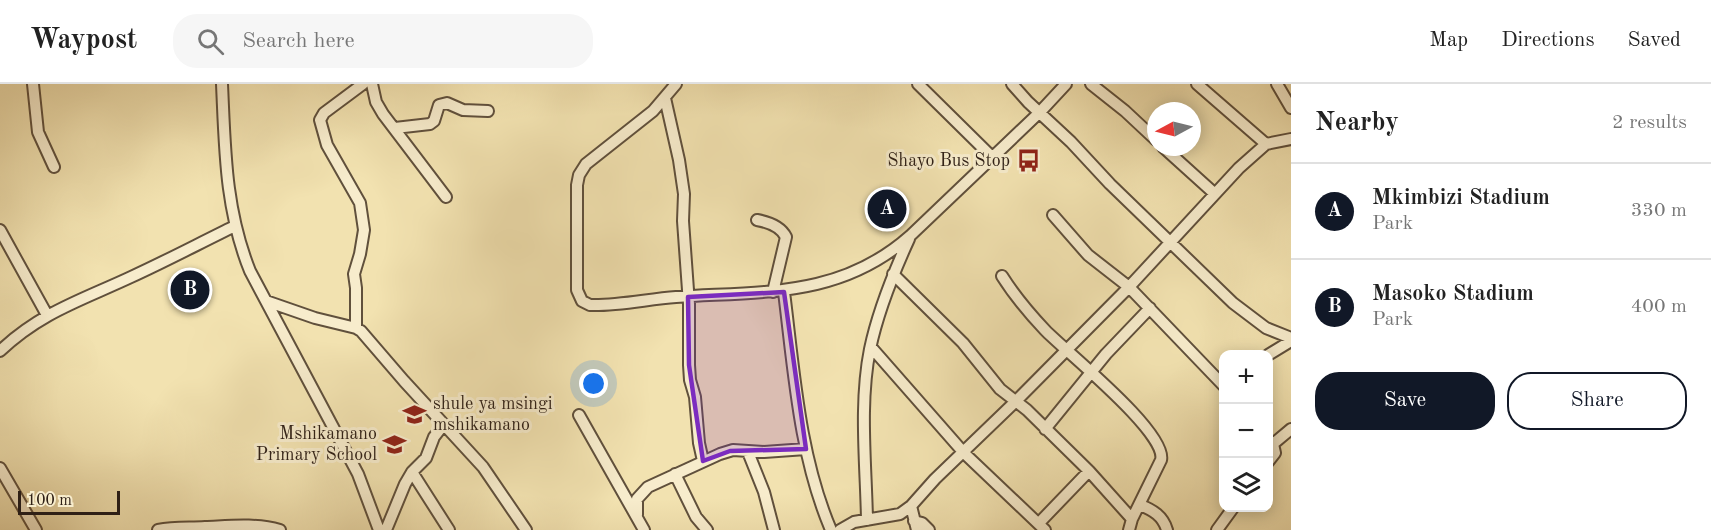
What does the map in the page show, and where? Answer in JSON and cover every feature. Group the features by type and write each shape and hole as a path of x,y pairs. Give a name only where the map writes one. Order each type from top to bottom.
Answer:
{"street":[{"path":"33,84 38,132 54,167"},
{"path":"222,84 228,191 235,226 250,271 358,474 377,525 394,513"},
{"path":"356,328 354,274 363,234 361,206 327,145 320,120 324,113 363,84"},
{"path":"372,84 378,106 446,197"},
{"path":"676,84 665,98 629,132 586,164 579,175 576,214 577,290 582,301 590,305 778,292 829,281 859,270 893,251 910,236 1040,112 1066,84"},
{"path":"918,84 992,157"},
{"path":"1012,84 1233,303 1258,323 1291,340"},
{"path":"1091,84 1147,132"},
{"path":"1197,84 1266,144"},
{"path":"1277,84 1291,108"},
{"path":"665,98 682,180 690,380 696,397 699,443 703,461"},
{"path":"395,128 430,124 434,121 439,105 443,104 453,105 463,111 488,111"},
{"path":"840,530 854,522 900,514 911,506 935,479 964,453 1129,287 1239,168 1266,144 1291,139"},
{"path":"1173,156 1215,194"},
{"path":"1053,215 1088,255 1129,287 1219,381"},
{"path":"757,220 771,224 784,232 786,237 778,292 806,449 815,487 831,530"},
{"path":"0,351 47,315 150,269 235,226"},
{"path":"0,230 47,315"},
{"path":"867,520 866,385 871,347 893,274 910,236"},
{"path":"893,274 963,344 1000,389 1016,401 1089,471 1130,525 1161,460 1162,450 1149,432 1092,371 1066,350 1031,315 1002,276"},
{"path":"266,301 361,331 495,482 526,530"},
{"path":"1045,429 1092,371 1150,308"},
{"path":"1273,352 1291,340"},
{"path":"871,347 964,453 1042,526 1089,471"},
{"path":"579,415 644,530"},
{"path":"386,530 403,488 412,472 426,458 434,437 444,424"},
{"path":"1273,440 1291,429"},
{"path":"637,515 637,499 648,487 703,461 730,451 806,449"},
{"path":"748,452 764,492 774,530"},
{"path":"0,468 36,530"},
{"path":"412,472 449,530"},
{"path":"675,474 696,517 707,530"},
{"path":"1140,505 1161,517 1167,530"},
{"path":"911,506 915,525 922,523 929,530"},
{"path":"1217,530 1230,512"},
{"path":"158,530 233,525 270,527 280,530"}],"highlighted area":[{"path":"784,292 806,449 730,451 703,461 689,365 688,297"}],"place":[{"name":"Shayo Bus Stop","path":"1028,161"},
{"name":"Mkimbizi Stadium","path":"887,209"},
{"name":"Masoko Stadium","path":"190,290"},
{"name":"shule ya msingi mshikamano","path":"415,414"},
{"name":"Mshikamano Primary School","path":"395,444"}]}
